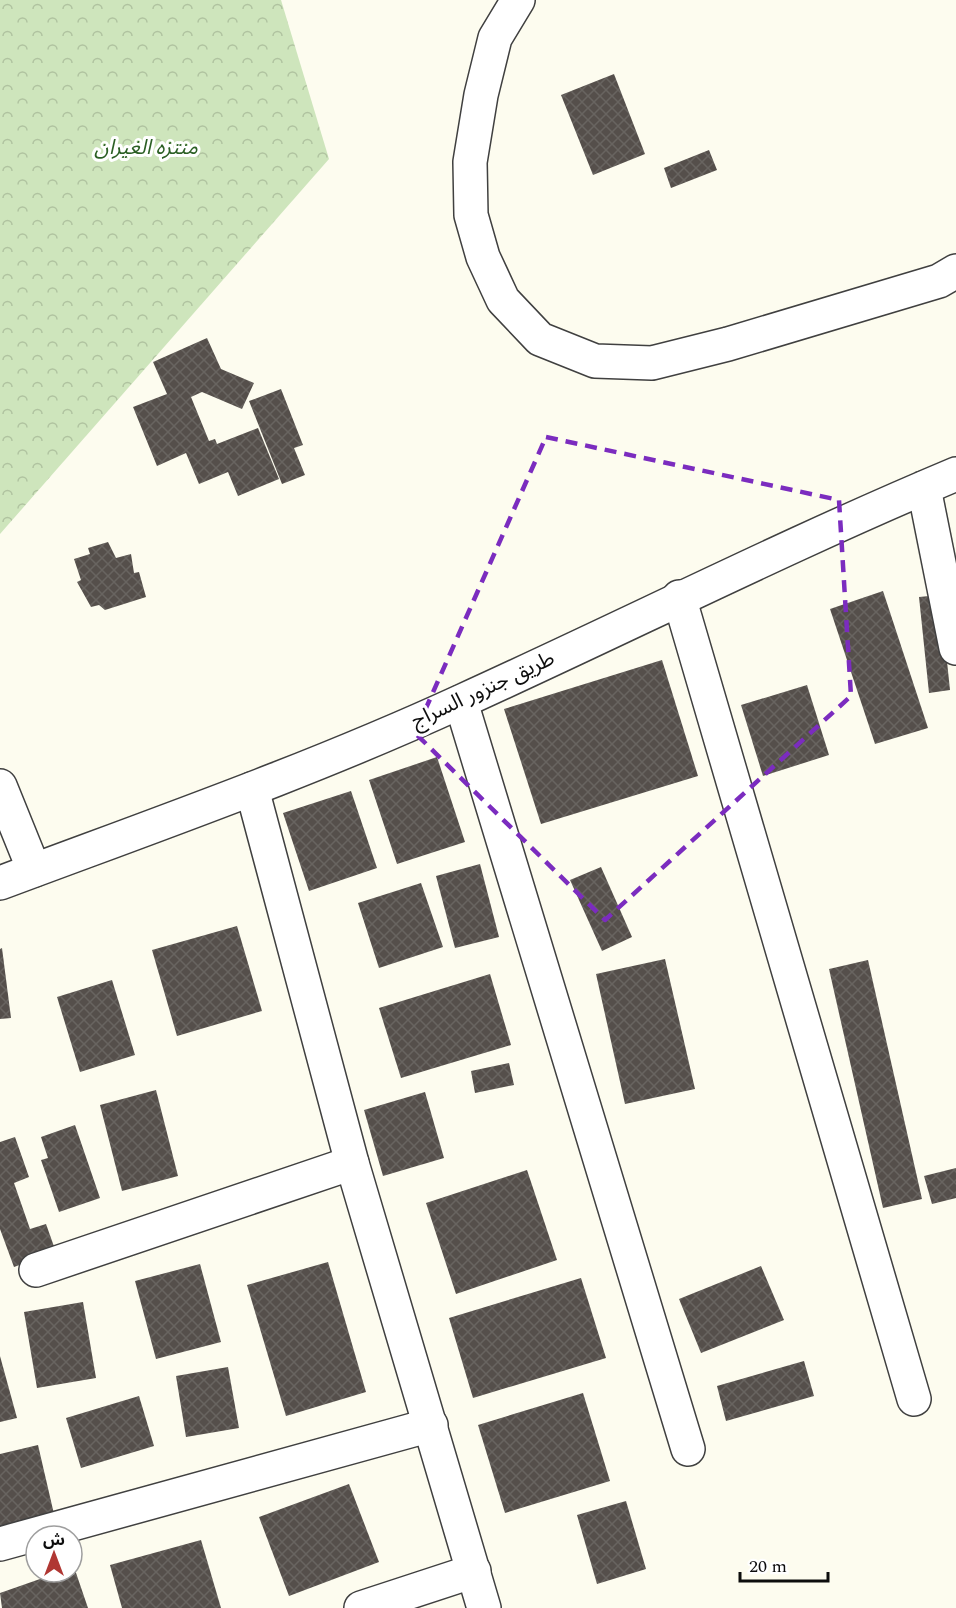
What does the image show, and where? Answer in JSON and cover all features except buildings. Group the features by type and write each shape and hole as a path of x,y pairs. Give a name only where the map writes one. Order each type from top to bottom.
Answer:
{"street":[{"path":"518,0 495,38 481,95 470,162 471,215 483,257 503,300 540,339 595,362 652,363 728,344 939,280 956,271"},
{"name":"طريق جنزور السراج","path":"0,883 252,789 461,702 679,597 956,474"},
{"path":"924,488 956,648"},
{"path":"679,597 914,1399"},
{"path":"461,702 688,1449"},
{"path":"0,786 34,870"},
{"path":"252,789 352,1163 432,1425 484,1608"},
{"path":"36,1270 352,1163"},
{"path":"0,1544 432,1425"},
{"path":"361,1608 474,1571"}],"highlighted area":[{"path":"546,437 839,500 851,696 605,920 415,733"}],"green space":[{"name":"منتزه الغيران","path":"0,0 281,0 329,159 0,534"}]}
